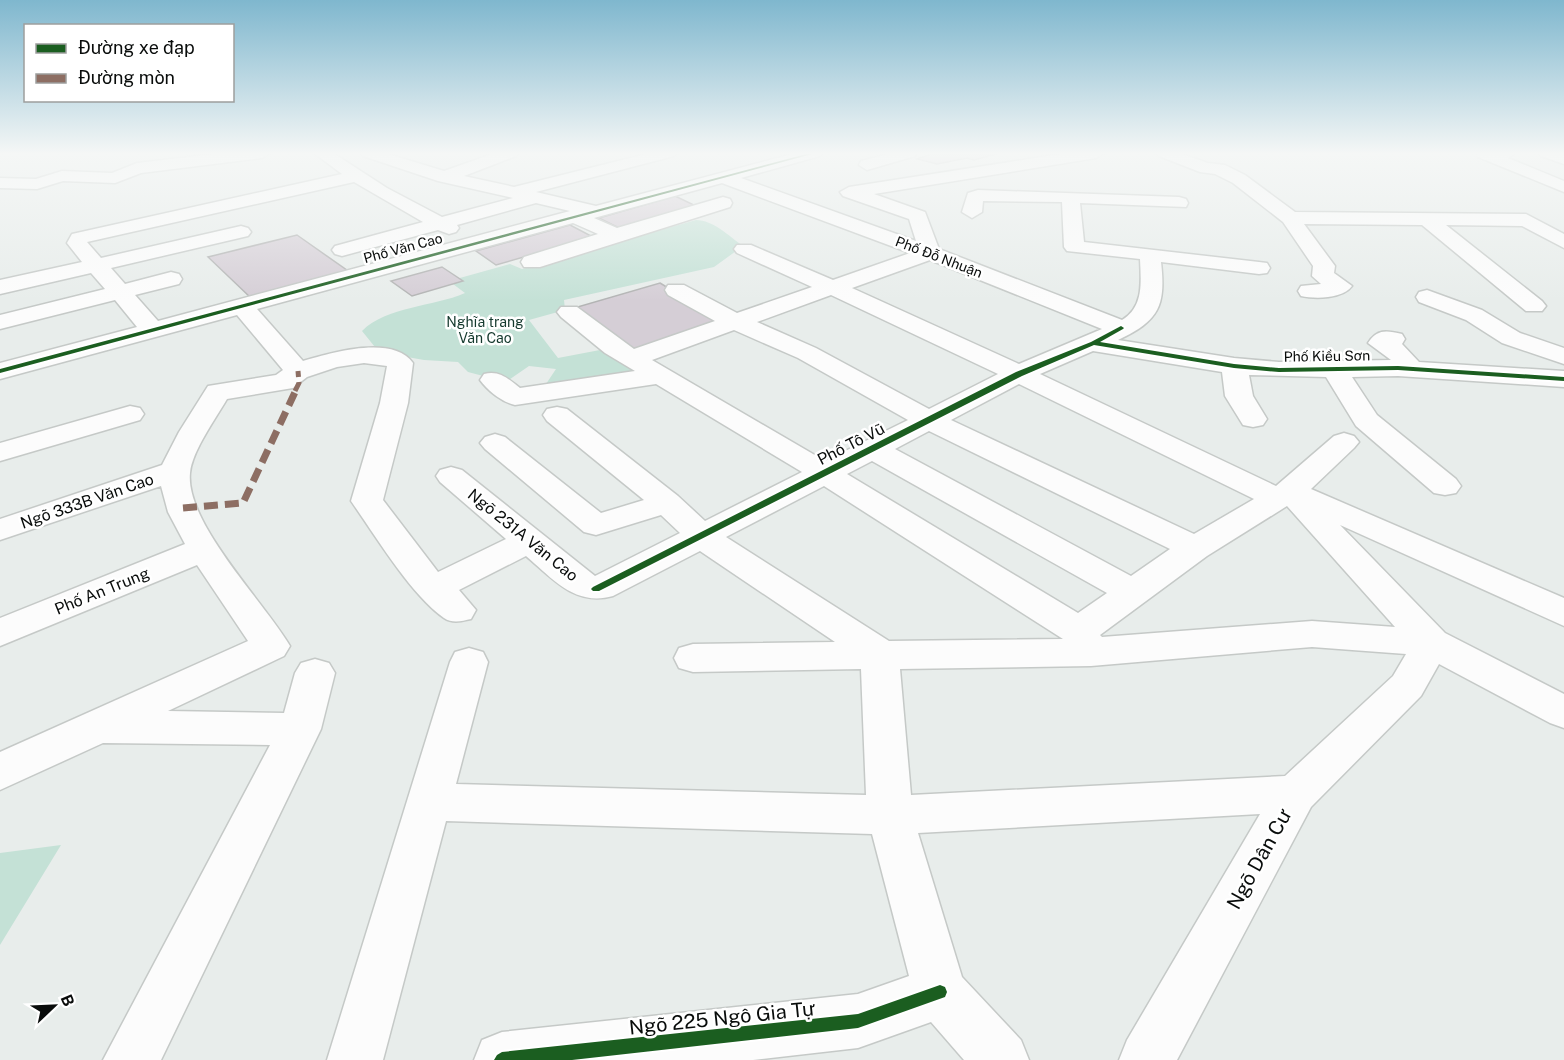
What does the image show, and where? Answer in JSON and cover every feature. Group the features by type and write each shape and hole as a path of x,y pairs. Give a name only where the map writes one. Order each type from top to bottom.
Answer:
{"street":[{"path":"153,330 94,266 77,243 79,238 238,202"},
{"path":"401,202 473,243"},
{"path":"342,250 517,202"},
{"path":"553,202 583,213 616,235"},
{"name":"Phố Văn Cao","path":"0,371 623,202"},
{"name":"Phố Đỗ Nhuận","path":"793,202 1121,328"},
{"path":"632,358 930,253 918,216 879,202"},
{"path":"972,212 973,202"},
{"path":"1071,202 1074,247 1259,268"},
{"path":"1102,202 1123,206 1179,203"},
{"path":"1270,202 1290,218 1324,266 1323,276 1341,286 1329,290 1309,291"},
{"path":"532,262 723,203"},
{"path":"1290,218 1526,220 1555,204"},
{"path":"1428,220 1534,306"},
{"path":"1526,220 1564,242"},
{"path":"0,287 241,232"},
{"path":"744,249 832,287 1283,495 1564,613"},
{"name":"Phố Tô Vũ","path":"596,589 703,537 1019,374 1093,343 1137,321 1149,306 1152,288 1150,254"},
{"path":"0,322 171,279"},
{"path":"676,290 734,321 807,353 929,420 1195,548"},
{"path":"1427,297 1474,315 1512,338 1564,356"},
{"path":"242,306 298,370"},
{"path":"568,312 632,358 826,474 1085,642"},
{"path":"0,345 51,331 33,314"},
{"path":"1393,339 1384,338 1380,343 1395,350 1412,369"},
{"name":"Phố Kiều Sơn","path":"1093,343 1234,366 1303,371 1412,369 1564,379"},
{"path":"0,772 271,646 204,549 175,491 175,471 218,392 284,382 298,370 353,356 390,358 400,363 394,403 367,501 446,599 530,540"},
{"path":"1234,366 1239,396 1253,419"},
{"path":"1335,370 1366,420 1445,486"},
{"path":"493,380 515,397 663,375"},
{"path":"0,452 130,414"},
{"path":"557,415 667,503 703,537 880,654"},
{"path":"1085,642 1132,592 1195,548 1283,495 1344,442"},
{"path":"495,443 596,525 667,503"},
{"path":"873,449 1132,592"},
{"name":"Ngõ 333B Văn Cao","path":"0,530 175,471"},
{"name":"Ngõ 231A Văn Cao","path":"451,476 576,580 596,589"},
{"path":"1283,495 1432,643 1564,712"},
{"name":"Phố An Trung","path":"0,633 204,549"},
{"path":"693,658 880,654 1085,642 1312,634 1432,643"},
{"name":"Ngõ Dân Cư","path":"1147,1060 1295,794 1407,686 1432,643"},
{"path":"880,654 890,815 940,992 1001,1060"},
{"path":"355,1060 469,662"},
{"path":"131,1060 300,729 315,673"},
{"path":"94,727 300,729"},
{"path":"429,802 890,815 1295,794"},
{"name":"Ngõ 225 Ngô Gia Tự","path":"502,1060 858,1021 940,992"}],"green space":[{"name":"Nghĩa trang Văn Cao","path":"696,220 715,226 743,246 714,267 564,300 565,310 529,320 558,358 600,350 641,376 542,390 556,369 529,366 506,382 468,372 458,362 424,360 379,352 362,331 384,316 465,293 449,281 510,264 522,269"},
{"path":"61,845 0,945 0,853"}],"building":[{"path":"653,202 689,202 696,206 619,228 599,218"},
{"path":"570,225 593,237 496,265 476,251"},
{"path":"297,235 351,273 252,299 208,257"},
{"path":"442,267 463,281 412,296 391,281"},
{"path":"660,283 721,320 631,351 574,308"}],"marked path":[{"path":"183,508 243,503 299,383 298,371"}],"cycle path":[{"path":"0,371 629,202"},
{"path":"596,589 1019,374 1093,343 1121,328"},
{"path":"1093,343 1234,366 1279,370 1398,368 1564,379"},
{"path":"502,1060 858,1021 940,992"}]}
